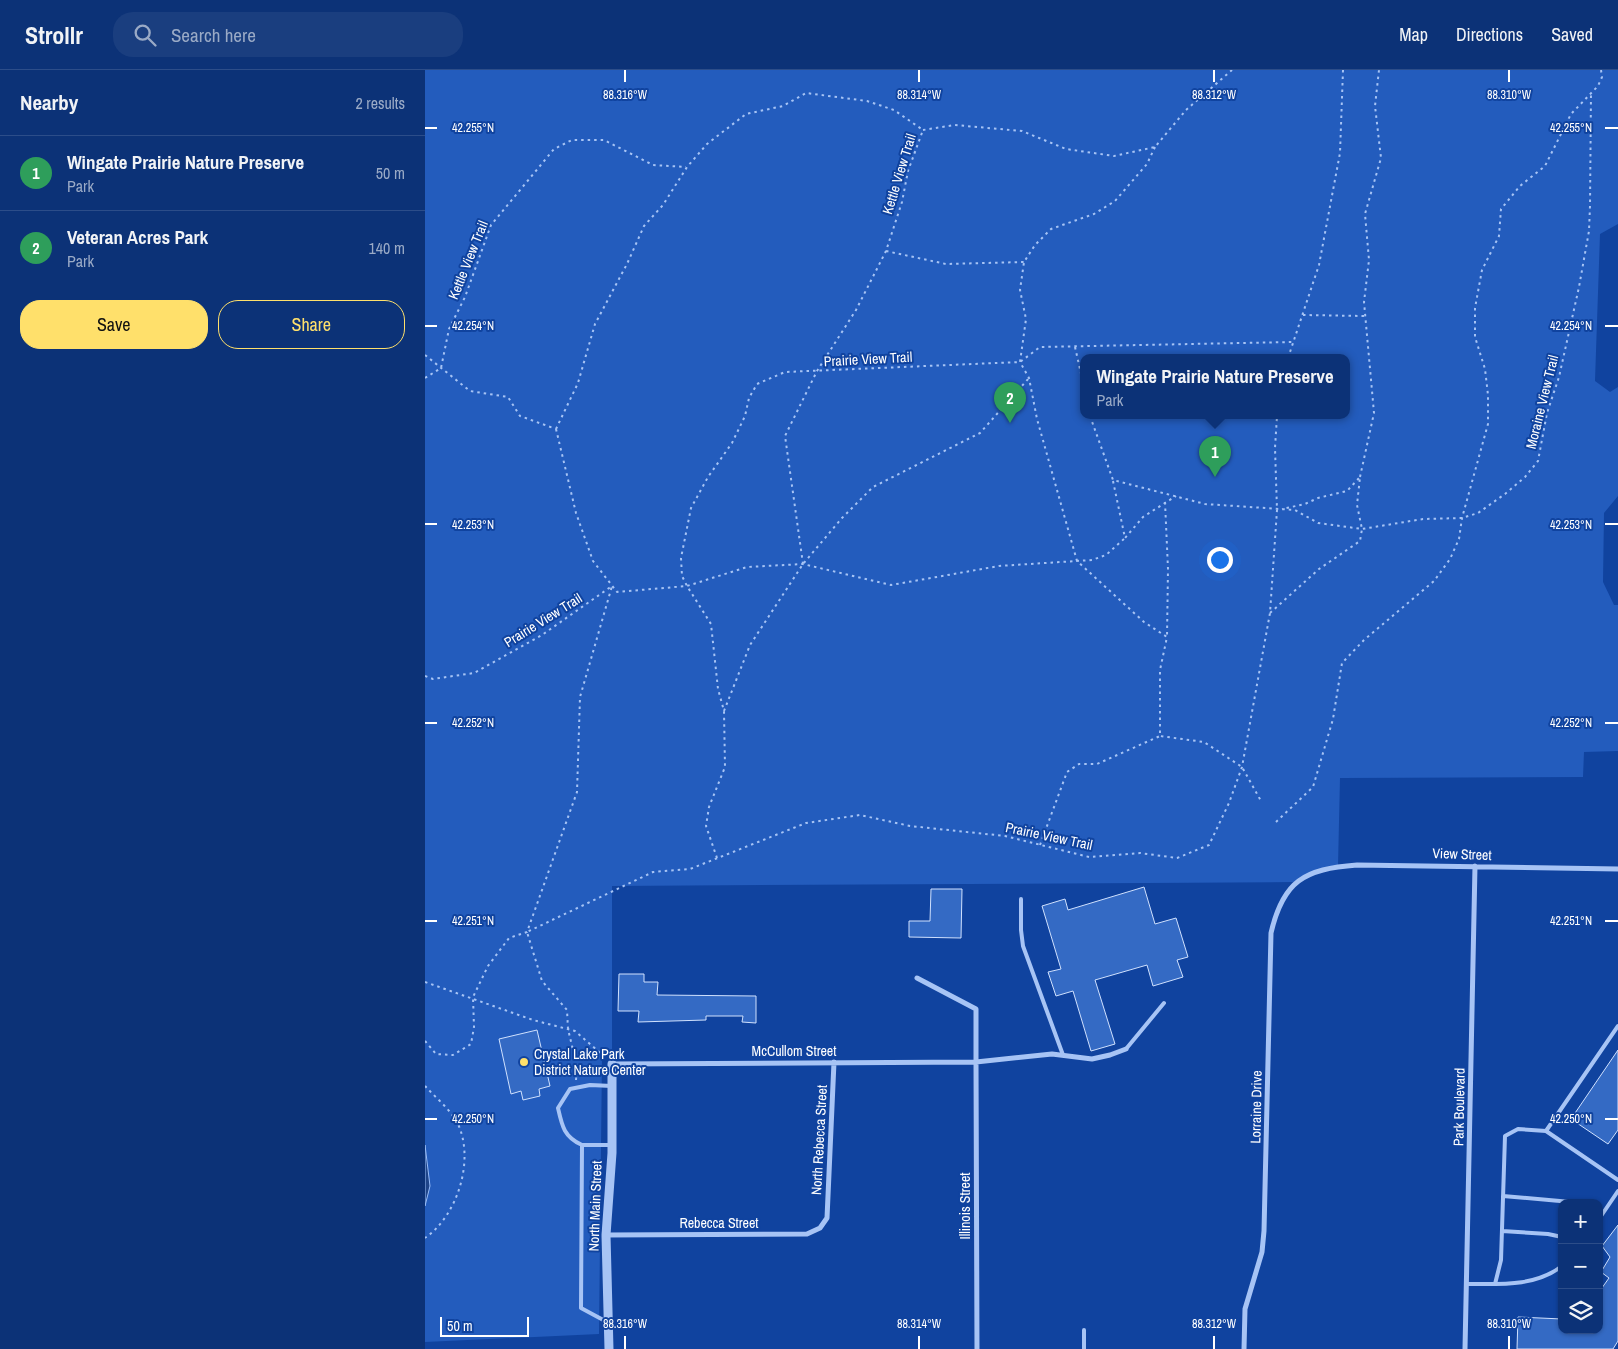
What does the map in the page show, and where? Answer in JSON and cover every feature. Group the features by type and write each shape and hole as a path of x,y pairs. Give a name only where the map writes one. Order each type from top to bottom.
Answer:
{"street":[{"name":"View Street","path":"1307,876 1322,869 1357,864 1618,869"},
{"name":"Park Boulevard","path":"1465,1349 1475,866"},
{"name":"Lorraine Drive","path":"1244,1349 1245,1309 1262,1252 1264,1231 1271,933 1277,910 1287,890 1307,876"},
{"name":"Illinois Street","path":"917,978 976,1009 977,1349"},
{"name":"McCullom Street","path":"612,1064 976,1062 1052,1054 1092,1059 1110,1056 1126,1048"},
{"name":"North Rebecca Street","path":"827,1218 834,1062"},
{"name":"North Main Street","path":"609,1349 606,1235 612,1145 612,1064"},
{"name":"Rebecca Street","path":"606,1235 807,1234 820,1228 827,1218"}],"lane":[{"path":"1021,899 1023,946 1063,1055"},
{"path":"1126,1048 1164,1003"},
{"path":"1545,1131 1618,1026"},
{"path":"612,1086 590,1085 569,1089 558,1108 562,1124 570,1140 582,1145 612,1145"},
{"path":"1495,1284 1501,1260 1505,1136 1518,1129 1545,1131 1618,1180"},
{"path":"582,1145 581,1308 609,1323"},
{"path":"1604,1212 1618,1191"},
{"path":"1503,1196 1558,1201"},
{"path":"1501,1232 1558,1236"},
{"path":"1467,1284 1495,1284 1535,1280 1558,1268"},
{"path":"1084,1330 1084,1349"}],"path":[{"path":"1167,637 1144,622 1077,561 1045,448 1029,378 1020,362 1026,319 1020,290 1024,262 1035,245 1051,229 1094,214 1115,201 1147,164 1155,147 1186,110 1232,70"},
{"path":"1289,354 1319,265 1340,153 1343,70"},
{"path":"1270,613 1319,569 1360,541 1362,529 1357,505 1360,477 1374,413 1364,302 1369,260 1365,214 1381,158 1375,106 1379,70"},
{"path":"1277,822 1313,787 1333,719 1342,663 1364,640 1434,581 1450,560 1459,539 1462,518 1488,424 1485,368 1475,337 1475,308 1482,270 1499,236 1501,209 1520,186 1545,166 1571,114 1591,93 1602,77 1601,70"},
{"name":"Kettle View Trail","path":"441,368 449,329 465,297 491,225 554,149 572,140 603,140 653,165 687,167 707,144 746,114 783,106 806,93 867,101 894,110 923,130 908,171 902,202 886,251 856,310 817,371"},
{"name":"Moraine View Trail","path":"1277,510 1295,510 1319,523 1362,529 1423,519 1462,518 1478,513 1505,494 1525,477 1538,461 1547,413 1561,368 1589,231 1591,93"},
{"path":"923,130 955,125 1022,131 1066,149 1114,156 1155,147"},
{"path":"687,167 663,205 644,226 627,264 595,324 578,383 556,429 576,513 593,561 617,592 687,586 747,567 803,564 891,585 999,566 1092,560 1106,555 1125,538 1143,517 1176,496"},
{"path":"886,251 945,264 1024,262"},
{"path":"1303,315 1365,316"},
{"path":"1020,362 1040,347 1292,342"},
{"path":"1075,346 1080,368"},
{"path":"425,354 470,391 508,398 520,416 556,429"},
{"name":"Prairie View Trail","path":"803,564 785,436 817,371 1020,362"},
{"path":"425,378 441,368"},
{"path":"717,858 706,826 709,807 725,767 724,711 718,689 711,624 682,576 681,558 691,508 708,477 732,444 745,416 749,398 757,384 785,372 817,371"},
{"path":"724,711 750,645 803,564 842,518 873,488 980,433 1029,378"},
{"path":"1091,419 1113,480 1125,538"},
{"name":"Prairie View Trail","path":"473,997 488,966 509,938 527,932 653,872 690,869 806,822 860,815 910,826 1005,836 1089,857 1140,854 1177,858 1209,844 1229,804 1242,767 1270,613 1277,510 1275,448 1277,419"},
{"path":"1113,480 1205,504 1277,510 1305,504 1318,498 1347,491 1360,477"},
{"path":"1160,736 1160,670 1167,637 1168,569 1165,502"},
{"path":"576,1087 577,1067 568,1029 567,1010 542,981 527,932 577,792 580,697 612,586"},
{"name":"Prairie View Trail","path":"425,676 433,679 474,674 542,635 612,586"},
{"path":"1039,845 1067,772 1079,764 1097,764 1160,736 1204,742 1242,767 1261,801"},
{"path":"425,982 473,997 533,1020 575,1031 612,1064"},
{"path":"425,1041 436,1054 453,1055 471,1044 474,1026 473,997"},
{"path":"425,1086 457,1122 464,1150 460,1183 451,1208 443,1223 425,1238"}],"shaded area":[{"path":"425,70 1618,70 1618,224 1600,234 1595,381 1610,392 1618,387 1618,496 1604,513 1603,582 1614,605 1618,605 1618,751 1584,752 1583,777 1340,778 1338,866 1322,869 1297,882 612,886 612,1056 602,1057 599,1334 425,1342"},
{"path":"425,1145 430,1186 425,1206"}],"building":[{"path":"1144,887 1155,924 1176,918 1188,957 1177,960 1183,977 1153,986 1147,965 1095,980 1115,1044 1091,1051 1073,991 1056,996 1048,972 1061,969 1042,906 1065,899 1068,910"},
{"path":"931,889 962,889 961,938 909,937 909,921 930,921"},
{"path":"619,974 644,974 644,982 658,982 657,995 756,996 756,1023 742,1022 743,1016 706,1016 706,1020 638,1022 639,1011 618,1011"},
{"name":"Crystal Lake Park District Nature Center","path":"537,1030 550,1086 539,1089 540,1096 523,1100 521,1091 511,1094 499,1039"},
{"path":"1618,1050 1618,1130 1608,1144 1571,1119"},
{"path":"1618,1225 1618,1341 1613,1349 1517,1349 1518,1317 1558,1319 1558,1334 1603,1334 1603,1286 1609,1278 1603,1274 1603,1269 1610,1257 1603,1245"}],"place":[{"name":"Veteran Acres Park","path":"1010,423"},
{"name":"Wingate Prairie Nature Preserve","path":"1215,477"},
{"name":"Crystal Lake Park District Nature Center","path":"524,1062"}]}
